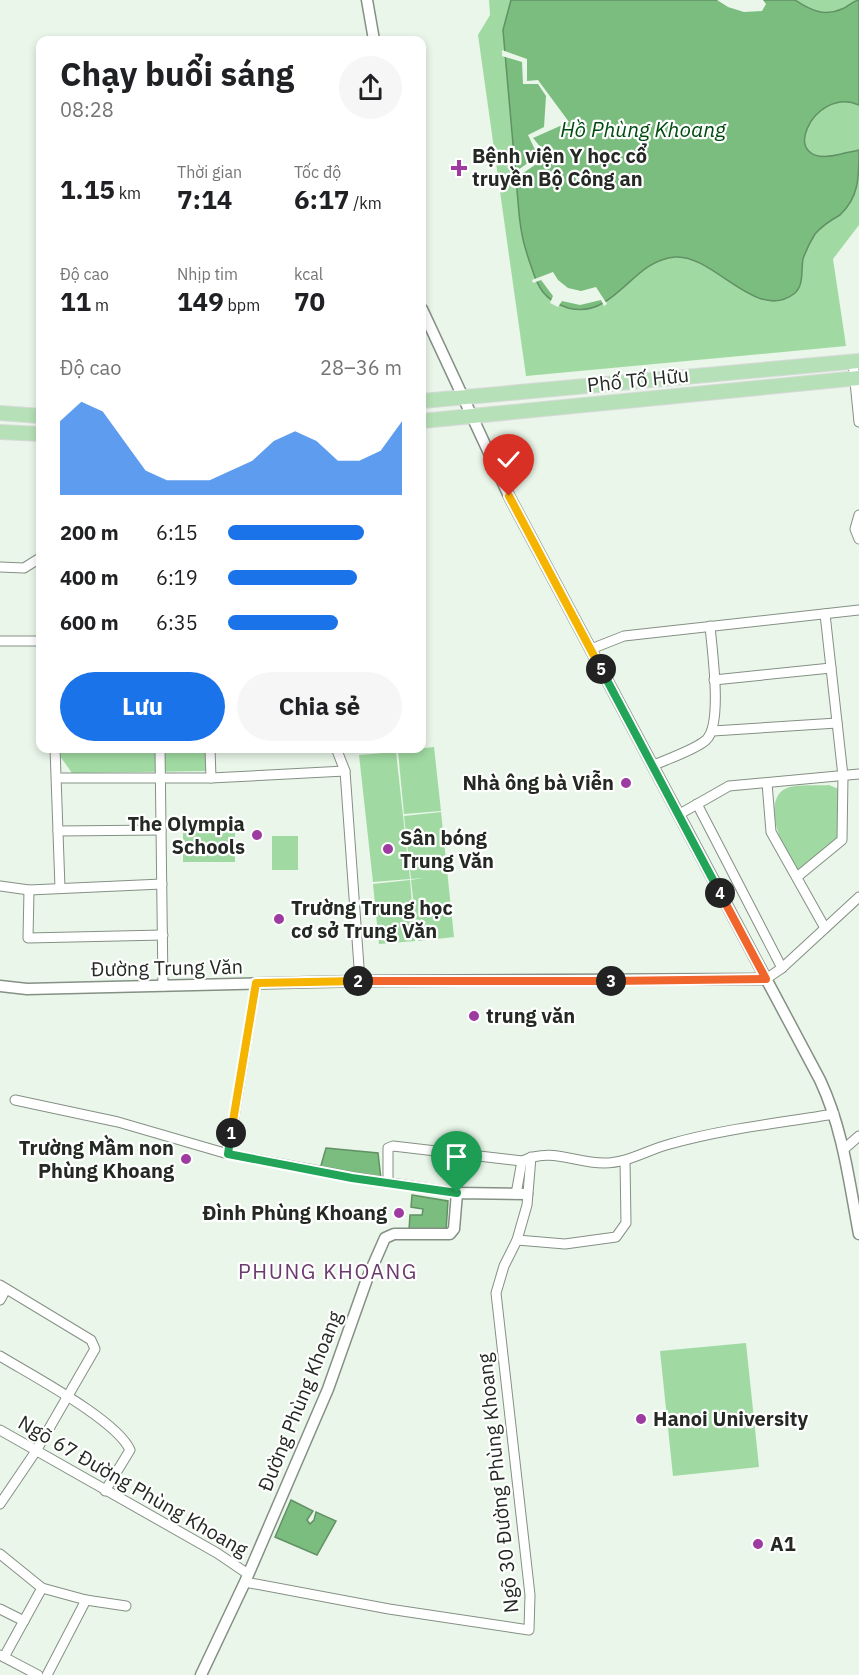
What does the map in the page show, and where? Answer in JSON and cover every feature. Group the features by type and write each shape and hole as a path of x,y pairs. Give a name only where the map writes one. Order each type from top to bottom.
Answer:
{"main road":[{"name":"Phố Tố Hữu","path":"426,401 856,361"},
{"name":"Phố Tố Hữu","path":"426,421 857,378"},
{"path":"0,413 36,416"},
{"path":"0,432 36,434"}],"street":[{"path":"367,0 373,36"},
{"path":"426,318 512,500 820,1080 834,1114 844,1149 859,1234"},
{"path":"856,361 859,422"},
{"path":"859,515 855,530 859,538"},
{"path":"0,567 24,568 36,560"},
{"path":"591,649 624,636 859,610"},
{"path":"796,877 842,840 843,776 825,614"},
{"path":"652,766 706,741 713,731 716,713 710,626"},
{"path":"0,641 36,641"},
{"path":"714,680 831,668"},
{"path":"713,731 837,723"},
{"path":"56,753 60,888"},
{"path":"160,753 163,986"},
{"path":"210,753 211,778"},
{"path":"338,753 345,771 360,981"},
{"path":"57,778 211,778 345,771"},
{"path":"678,815 729,786 859,774"},
{"path":"767,783 771,832 825,928"},
{"path":"698,804 782,968"},
{"path":"58,831 161,830"},
{"path":"0,886 29,890 162,884"},
{"path":"29,890 28,938 163,935"},
{"path":"766,979 782,968 859,897"},
{"name":"Đường Trung Văn","path":"0,986 27,989 360,981 766,979"},
{"path":"228,1154 256,983"},
{"path":"15,1100 118,1122 228,1154 457,1193 522,1194 527,1159"},
{"path":"388,1183 388,1148 393,1146 459,1155 527,1159 553,1154 605,1163 625,1161 669,1144 834,1114"},
{"path":"844,1149 859,1136"},
{"path":"517,1240 565,1244 616,1237 626,1223 625,1161"},
{"name":"Đường Phùng Khoang","path":"201,1675 247,1578 328,1389 367,1279 385,1238 394,1234 450,1234 454,1229 457,1193"},
{"name":"Ngõ 30 Đường Phùng Khoang","path":"247,1578 389,1609 529,1630 530,1595 496,1293 504,1266 517,1240 527,1205 522,1194"},
{"path":"0,1300 3,1287 91,1340 95,1349 36,1450 0,1503"},
{"path":"0,1356 86,1408 120,1434 130,1450 105,1491"},
{"name":"Ngõ 67 Đường Phùng Khoang","path":"0,1430 217,1553 247,1578"},
{"path":"0,1554 42,1588 86,1600 126,1606"},
{"path":"38,1675 2,1656 42,1588"},
{"path":"47,1675 86,1600"},
{"path":"0,1609 24,1621"}],"shaded area":[{"name":"Hồ Phùng Khoang","path":"489,0 859,0 859,225 833,259 846,346 526,376 478,35 490,15"},
{"name":"Sân bóng Trung Văn","path":"434,747 441,811 404,814 398,753 426,753 426,748"},
{"path":"58,753 208,753 208,771 72,773"},
{"path":"396,753 410,879 373,882 359,755"},
{"path":"829,785 843,791 842,840 799,871 781,841 777,828 775,804 779,794 787,788"},
{"path":"441,812 454,937 418,941 411,880 422,878 411,879 404,816"},
{"path":"183,830 235,830 235,862 183,862"},
{"path":"272,836 298,836 298,870 272,870"},
{"name":"Sân bóng Trung Văn","path":"410,880 415,941 379,944 373,884"},
{"path":"746,1343 759,1467 673,1476 660,1351"}],"water":[{"name":"Hồ Phùng Khoang","path":"511,0 795,0 806,7 829,12 842,9 859,0 859,105 842,102 827,106 815,116 807,128 805,141 809,151 820,156 859,150 857,186 851,201 840,215 821,228 813,237 803,259 801,282 795,293 781,300 766,300 735,286 705,266 690,259 675,257 654,263 612,297 595,307 568,308 553,301 543,292 539,287 525,246 520,220 503,30"},
{"path":"326,1148 378,1153 381,1179 320,1169"},
{"path":"412,1195 448,1201 446,1231 409,1230 410,1215 422,1215 423,1209 411,1207"},
{"path":"291,1500 313,1511 307,1520 310,1524 316,1512 336,1521 317,1555 275,1537"}],"pier":[{"path":"717,0 763,0 766,4 762,11 744,12 728,7"},
{"path":"502,50 527,59 527,81 538,80 569,122 533,138 548,156 513,180 512,174 538,156 528,135 544,127 546,96 538,84 523,84 522,62 502,56"},
{"path":"553,272 558,280 568,288 581,291 596,287 607,304 604,306 601,300 580,305 562,301 558,307 550,303 553,296 541,280 533,283 532,280"}],"place":[{"name":"Bệnh viện Y học cổ truyền Bộ Công an","path":"459,168"},
{"name":"Nhà ông bà Viễn","path":"626,783"},
{"name":"The Olympia Schools","path":"257,835"},
{"name":"Sân bóng Trung Văn","path":"388,849"},
{"name":"Trường Trung học cơ sở Trung Văn","path":"279,919"},
{"name":"trung văn","path":"474,1016"},
{"name":"Trường Mầm non Phùng Khoang","path":"186,1159"},
{"name":"Đình Phùng Khoang","path":"399,1213"},
{"name":"Hanoi University","path":"641,1419"},
{"name":"A1","path":"758,1544"}],"district":[{"name":"PHUNG KHOANG","path":"328,1272"}],"route":[{"path":"457,1193 352,1178 228,1154 256,983 766,979 509,496"}]}
